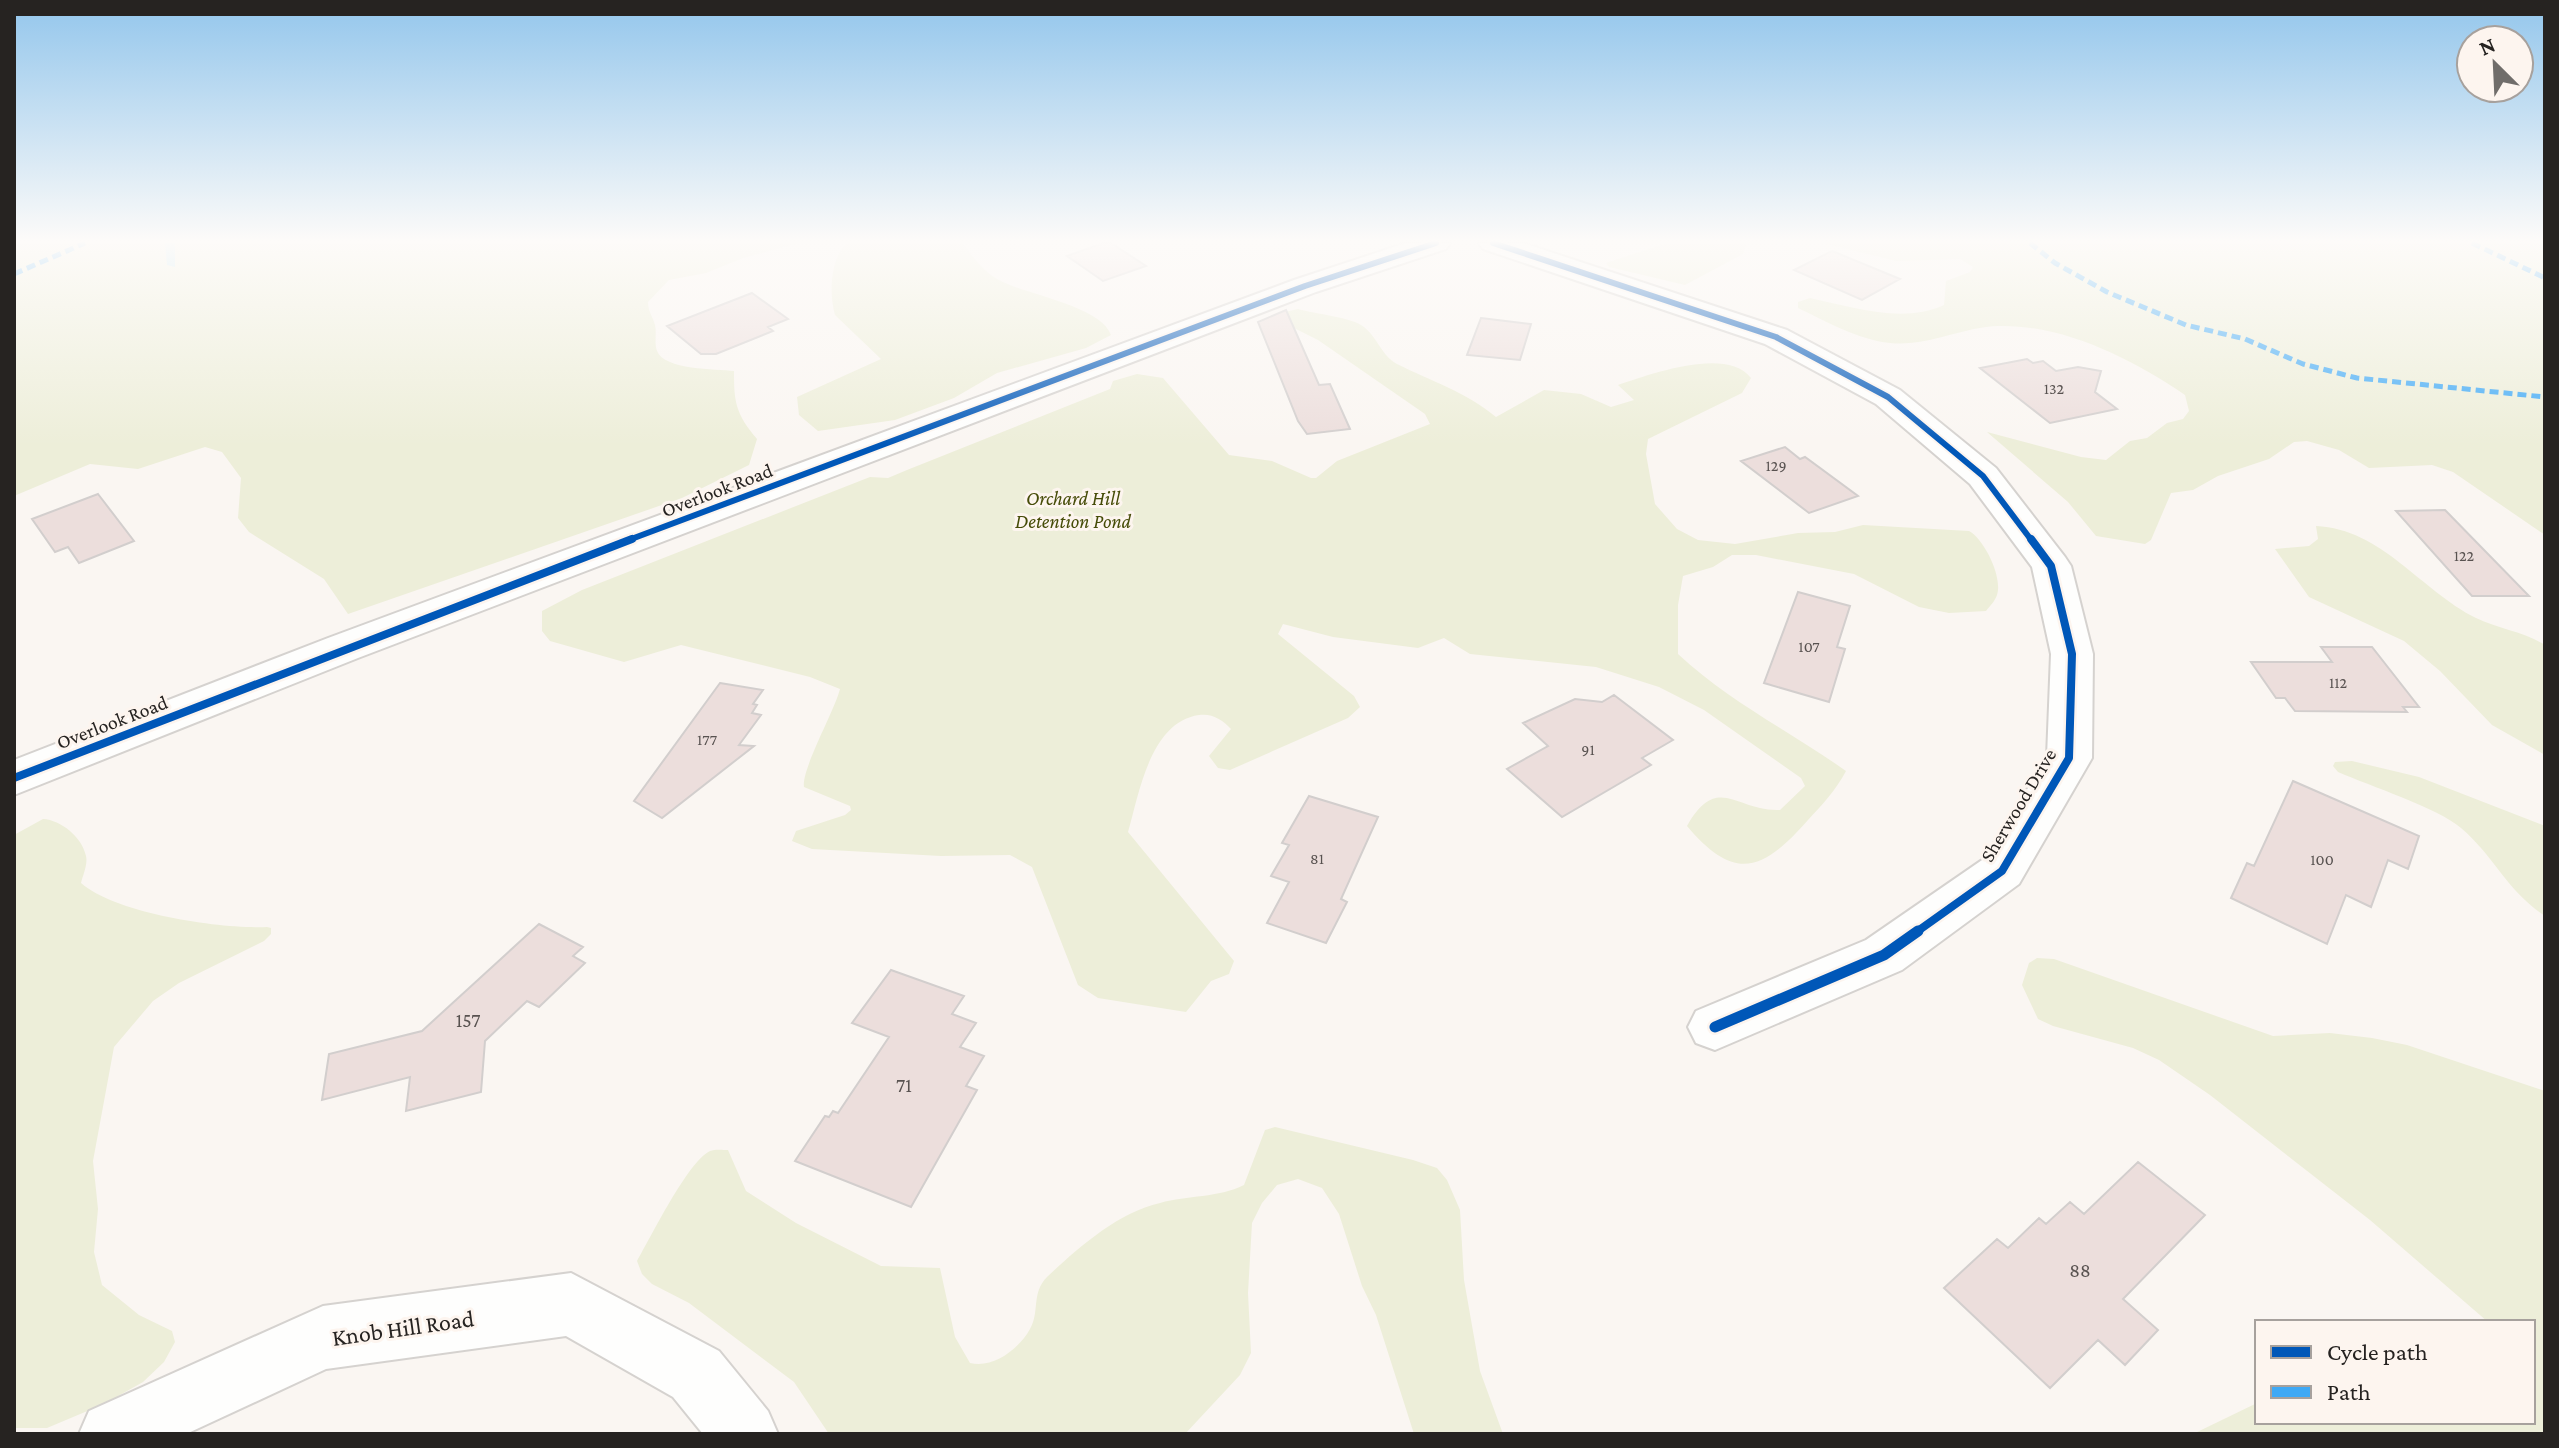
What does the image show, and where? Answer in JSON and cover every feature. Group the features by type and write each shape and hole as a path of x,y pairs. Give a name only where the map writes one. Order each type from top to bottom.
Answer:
{"street":[{"name":"Overlook Road","path":"14,778 343,648 1240,311"},
{"name":"Sherwood Drive","path":"1696,311 1776,337 1888,397 1983,476 2051,566 2072,654 2069,758 2002,871 1884,955 1715,1027"},
{"name":"Knob Hill Road","path":"112,1434 323,1338 571,1304 696,1374 745,1434"}],"green space":[{"path":"14,311 650,311 655,325 656,348 662,357 680,365 734,371 737,406 757,439 749,465 682,498 348,614 324,579 249,532 238,518 241,478 222,452 205,447 138,469 90,464 14,496"},
{"path":"834,311 1083,311 1105,325 1111,335 1086,348 997,373 954,398 895,420 818,431 799,415 797,397 881,359 835,315"},
{"name":"Orchard Hill Detention Pond","path":"1306,311 1358,324 1369,331 1387,356 1397,364 1460,394 1496,417 1544,390 1581,394 1611,407 1634,400 1618,385 1648,375 1706,364 1724,364 1739,369 1751,378 1742,393 1648,439 1646,454 1655,504 1677,529 1698,540 1735,544 1798,533 1835,532 1863,525 1969,531 1981,542 1991,559 1997,579 1996,597 1986,611 1949,613 1919,607 1854,574 1756,555 1732,555 1713,567 1683,576 1678,605 1678,654 1739,701 1846,771 1838,785 1792,837 1763,859 1749,864 1735,863 1720,856 1687,826 1698,810 1708,801 1729,798 1765,809 1780,810 1805,786 1801,778 1704,710 1659,687 1596,667 1470,654 1444,638 1418,648 1333,637 1283,624 1278,634 1354,696 1360,707 1348,718 1230,770 1218,768 1209,756 1231,729 1208,715 1182,720 1158,745 1149,762 1128,832 1234,961 1229,974 1211,981 1186,1012 1098,998 1078,985 1032,867 1010,855 941,856 812,849 792,841 796,831 845,815 851,810 850,806 804,787 808,768 840,689 810,677 681,645 624,662 550,641 542,631 542,611 582,590 870,477 888,478 1110,389 1113,381 1137,374 1163,378 1229,455 1272,461 1311,478 1316,478 1337,461 1430,424 1425,414 1318,340 1288,325 1285,312"},
{"path":"1803,311 1869,311 1895,314 1928,311 2545,311 2545,535 2453,472 2432,465 2369,468 2339,450 2307,441 2294,442 2269,459 2218,476 2193,490 2171,493 2151,540 2145,544 2096,536 2068,502 1987,432 2081,457 2106,460 2130,441 2147,438 2167,423 2183,419 2189,411 2185,395 2120,357 2072,337 2047,331 1998,326 1931,340 1890,343 1866,338"},
{"path":"2316,526 2361,538 2476,618 2545,645 2545,755 2492,725 2440,671 2404,641 2309,597 2275,549 2309,546 2318,539"},
{"path":"2352,761 2419,777 2545,826 2545,916 2520,895 2473,839 2450,820 2338,772 2333,766 2335,762"},
{"path":"43,819 63,826 80,842 86,859 81,883 97,894 143,911 197,922 267,927 271,928 271,934 264,941 179,983 153,1001 114,1047 93,1161 98,1209 94,1252 102,1285 139,1315 172,1331 175,1342 164,1362 143,1382 104,1404 47,1428 14,1428 14,835"},
{"path":"2037,958 2054,959 2273,1036 2330,1033 2407,1045 2545,1091 2545,1434 2193,1434 2255,1404 2255,1424 2535,1424 2535,1320 2486,1320 2370,1220 2210,1095 2159,1060 2133,1048 2038,1019 2022,985 2029,963"},
{"path":"1275,1127 1413,1160 1437,1168 1447,1180 1460,1210 1464,1280 1480,1371 1503,1434 1414,1434 1376,1315 1362,1286 1339,1214 1322,1188 1298,1179 1277,1185 1262,1203 1252,1223 1248,1293 1251,1353 1240,1375 1185,1434 829,1434 794,1382 689,1303 652,1284 642,1274 637,1261 691,1169 710,1151 728,1150 746,1191 796,1223 881,1266 940,1268 955,1337 970,1363 988,1363 1004,1356 1025,1336 1033,1323 1042,1283 1085,1243 1114,1223 1144,1208 1244,1185 1265,1130"}],"building":[{"path":"707,311 776,311 788,319 768,327 773,331 716,354 701,354 667,326"},
{"path":"1286,311 1319,385 1330,384 1350,429 1307,434 1298,421 1258,322"},
{"path":"1481,318 1531,324 1520,360 1467,355"},
{"path":"2027,359 2033,363 2043,361 2056,371 2078,367 2101,371 2095,392 2117,409 2050,423 1980,368"},
{"path":"1785,447 1800,459 1805,457 1858,496 1809,513 1741,461"},
{"path":"98,494 134,541 79,563 68,547 55,552 32,519"},
{"path":"2445,510 2529,596 2472,596 2396,511"},
{"path":"1798,592 1850,606 1837,647 1845,649 1829,702 1764,683"},
{"path":"2321,647 2372,647 2419,707 2403,707 2407,712 2295,711 2285,698 2276,698 2251,662 2332,662"},
{"path":"720,683 763,690 753,704 757,705 752,713 761,715 739,745 754,746 662,818 634,801"},
{"path":"1614,695 1673,740 1642,758 1651,765 1562,817 1507,769 1548,746 1523,723 1575,699 1602,702"},
{"path":"2293,781 2419,836 2408,869 2388,860 2371,907 2346,895 2327,944 2231,898 2247,863 2254,866"},
{"path":"1309,796 1378,817 1341,899 1347,902 1326,943 1267,923 1289,882 1271,876 1289,845 1282,843"},
{"path":"539,924 583,947 573,956 585,963 539,1007 527,1001 485,1041 481,1092 406,1111 410,1077 322,1100 329,1054 422,1031"},
{"path":"891,970 964,996 952,1014 976,1023 960,1047 984,1056 966,1086 977,1090 911,1207 795,1161 825,1116 829,1117 833,1111 838,1113 889,1037 852,1023"},
{"path":"2138,1162 2205,1215 2123,1299 2158,1330 2125,1365 2098,1340 2050,1388 1944,1288 1997,1239 2008,1248 2039,1218 2046,1224 2070,1202 2084,1214"}],"marked path":[{"path":"2151,311 2186,325 2245,339 2303,364 2357,378 2545,397"}],"cycle path":[{"path":"14,778 343,648 1240,311"},
{"path":"1696,311 1776,337 1888,397 1983,476 2051,566 2072,654 2069,758 2002,871 1884,955 1715,1027"}]}
